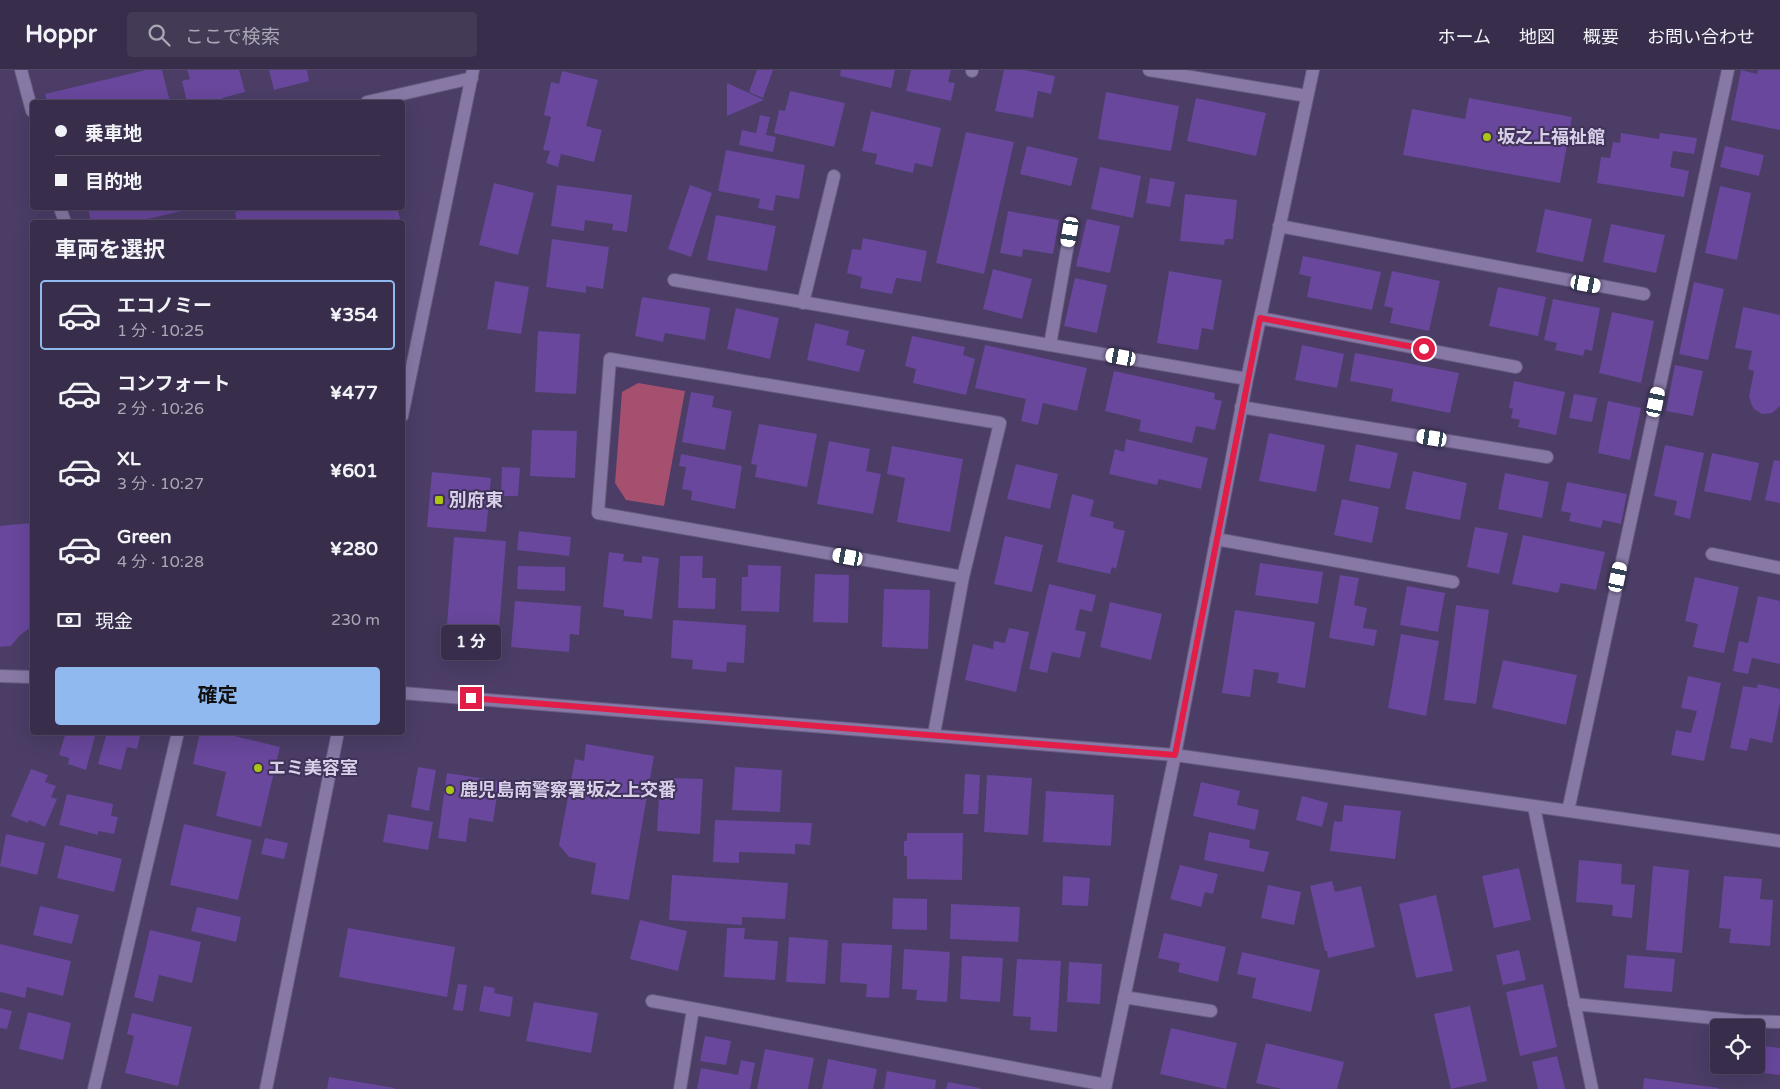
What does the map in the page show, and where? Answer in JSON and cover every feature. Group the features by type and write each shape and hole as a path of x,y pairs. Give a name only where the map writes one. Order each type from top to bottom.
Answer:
{"street":[{"path":"21,70 30,104"},
{"path":"1149,70 1307,96"},
{"path":"652,1001 1105,1087 1175,755 1241,407 1313,70"},
{"path":"1568,811 1728,70"},
{"path":"374,100 472,74 405,401"},
{"path":"803,303 834,176"},
{"path":"1279,226 1644,294"},
{"path":"1050,345 1070,232"},
{"path":"674,280 1247,379"},
{"path":"1260,318 1516,367"},
{"path":"934,734 963,577 1000,423 610,359 598,513 963,577"},
{"path":"1241,407 1547,457"},
{"path":"1216,539 1453,582"},
{"path":"1712,554 1780,568"},
{"path":"0,676 30,677"},
{"path":"405,693 934,734 1175,755 1780,841"},
{"path":"94,1089 177,735"},
{"path":"266,1089 337,735"},
{"path":"1534,807 1592,1089"},
{"path":"1124,996 1211,1012"},
{"path":"1574,1004 1743,1021 1780,1022"},
{"path":"680,1089 693,1009"}],"shaded area":[{"path":"638,383 685,391 664,506 626,500 615,483 622,392"}],"building":[{"path":"146,70 162,70 170,100 46,100 45,94"},
{"path":"187,70 239,70 245,92 222,98 222,100 187,100 182,81 190,79"},
{"path":"269,70 307,70 309,81 274,90"},
{"path":"757,70 773,70 763,98 749,92"},
{"path":"841,70 895,70 891,88 840,76"},
{"path":"911,70 951,70 948,82 955,83 951,101 906,91"},
{"path":"1004,70 1024,70 1055,76 1051,94 1038,91 1033,118 995,111"},
{"path":"1741,70 1757,74 1758,70 1780,70 1780,130 1731,120"},
{"path":"562,71 598,80 586,126 602,130 594,162 561,154 558,167 546,163 550,151 543,150 551,117 544,115 551,82 559,84"},
{"path":"727,83 749,93 764,100 727,116"},
{"path":"790,91 845,103 834,147 774,133 779,110 785,111"},
{"path":"1106,92 1179,106 1171,151 1098,139"},
{"path":"1196,98 1266,113 1256,156 1187,141"},
{"name":"坂之上福祉館","path":"1469,98 1572,117 1560,183 1403,155 1412,109 1465,119"},
{"path":"871,111 941,128 932,167 915,163 913,173 875,164 877,154 862,151"},
{"path":"760,115 770,117 766,135 776,137 773,152 739,145 742,130 756,133"},
{"path":"966,132 1014,142 984,274 936,263"},
{"path":"1621,133 1659,139 1660,133 1697,138 1694,154 1673,151 1670,167 1689,171 1684,197 1597,183 1601,157 1610,158 1613,142 1620,143"},
{"path":"1027,146 1078,158 1071,186 1020,174"},
{"path":"1725,146 1764,155 1759,176 1720,167"},
{"path":"726,150 805,165 799,199 776,195 773,211 758,208 760,199 718,191"},
{"path":"1100,167 1141,176 1133,218 1091,209"},
{"path":"1150,178 1175,182 1170,207 1146,203"},
{"path":"494,183 534,193 518,255 479,245"},
{"path":"557,185 632,195 627,232 612,230 613,224 585,220 584,231 551,226"},
{"path":"690,185 712,193 691,257 668,249"},
{"path":"1720,186 1751,193 1737,260 1705,253"},
{"path":"1185,194 1237,200 1233,239 1225,239 1224,245 1180,241"},
{"path":"1545,209 1592,219 1583,262 1536,252"},
{"path":"88,210 186,210 143,220 91,220"},
{"path":"244,210 398,210 400,220 237,220 235,212"},
{"path":"1008,211 1059,220 1053,254 1023,249 1022,257 1000,253"},
{"path":"716,215 776,226 767,271 707,260"},
{"path":"1087,219 1120,226 1110,273 1076,266"},
{"path":"1611,224 1665,235 1656,273 1603,262"},
{"path":"863,238 927,251 921,282 896,278 892,294 860,288 862,277 847,273 852,249 861,250"},
{"path":"552,239 609,247 603,289 586,286 586,293 546,287"},
{"path":"1303,256 1381,272 1372,310 1307,297 1311,277 1299,274"},
{"path":"993,269 1032,279 1022,319 983,309"},
{"path":"1169,271 1222,280 1213,330 1202,328 1198,350 1157,343"},
{"path":"1392,271 1440,281 1429,331 1390,323 1393,308 1384,306"},
{"path":"1075,278 1107,285 1097,333 1064,326"},
{"path":"495,281 529,287 521,334 487,329"},
{"path":"1694,282 1724,289 1708,360 1679,354"},
{"path":"1498,287 1546,297 1538,336 1489,326"},
{"path":"642,297 710,308 705,340 665,333 663,342 635,336"},
{"path":"1553,299 1600,308 1592,351 1585,349 1583,356 1555,350 1557,343 1544,340"},
{"path":"1743,307 1780,315 1780,406 1772,413 1762,414 1754,409 1749,396 1754,371 1748,369 1752,351 1735,348"},
{"path":"736,308 779,318 770,359 727,349"},
{"path":"1612,312 1654,321 1641,383 1599,373"},
{"path":"815,323 849,331 846,345 865,350 859,372 807,360"},
{"path":"538,331 580,334 576,394 535,392"},
{"path":"912,336 965,347 963,355 975,359 966,395 913,383 916,369 905,366"},
{"path":"985,345 1087,368 1077,411 1043,403 1038,425 1021,421 1026,399 975,388"},
{"path":"1302,345 1344,354 1337,388 1295,380"},
{"path":"1355,353 1459,373 1450,413 1391,401 1393,389 1350,381"},
{"path":"1675,365 1703,371 1693,416 1666,411"},
{"path":"1114,371 1215,393 1214,399 1222,401 1215,430 1196,426 1192,443 1139,431 1141,420 1105,411"},
{"path":"1514,381 1565,392 1556,435 1518,427 1520,420 1511,418 1513,409 1509,408"},
{"path":"691,392 714,396 712,407 732,411 725,450 682,442"},
{"path":"1574,394 1597,398 1592,422 1569,418"},
{"path":"1608,401 1641,408 1630,460 1598,453"},
{"path":"759,424 817,434 807,487 755,477 757,465 751,464"},
{"path":"532,430 577,431 575,478 530,476"},
{"path":"1269,433 1325,445 1316,492 1259,481"},
{"path":"1126,439 1208,458 1201,489 1159,479 1157,485 1109,474 1115,449 1124,452"},
{"path":"829,441 870,449 866,471 881,474 873,514 817,504"},
{"path":"1356,444 1398,453 1390,489 1349,481"},
{"path":"1665,445 1704,453 1690,519 1674,515 1677,501 1654,496"},
{"path":"892,446 963,459 950,532 897,522 905,478 887,474"},
{"path":"1712,453 1759,463 1751,501 1704,491"},
{"path":"681,454 742,466 735,509 691,500 692,491 682,489 686,467 679,466"},
{"path":"1774,460 1780,461 1780,503 1765,500"},
{"path":"1016,464 1058,474 1050,509 1007,499"},
{"path":"502,467 520,468 518,496 501,496"},
{"path":"1413,471 1467,483 1460,520 1405,509"},
{"path":"432,472 491,478 486,532 427,527"},
{"path":"1505,473 1549,482 1542,518 1498,509"},
{"path":"1567,482 1627,494 1621,524 1603,520 1601,528 1569,521 1571,513 1561,511"},
{"path":"1072,494 1094,500 1090,516 1114,522 1113,528 1125,531 1116,569 1112,567 1110,574 1057,562"},
{"path":"1342,499 1379,507 1372,543 1334,535"},
{"path":"30,523 30,628 19,636 11,646 0,647 0,526"},
{"path":"1475,527 1508,533 1499,574 1467,567"},
{"path":"519,531 571,537 569,556 517,550"},
{"path":"1523,535 1605,552 1596,590 1561,583 1558,593 1512,584"},
{"path":"1005,536 1043,545 1032,592 994,584"},
{"path":"454,537 506,541 497,654 445,650"},
{"path":"609,552 624,554 623,561 642,563 642,556 659,558 652,619 624,616 624,610 603,607"},
{"path":"680,556 703,556 702,578 716,578 715,609 678,608"},
{"path":"1260,563 1323,572 1318,604 1255,595"},
{"path":"748,565 781,566 779,612 741,611 742,577 748,577"},
{"path":"518,566 565,567 565,591 517,589"},
{"path":"815,574 849,575 848,623 813,622"},
{"path":"1340,575 1359,578 1354,605 1367,608 1363,628 1377,630 1374,646 1329,638"},
{"path":"1695,577 1739,587 1724,653 1693,647 1698,624 1685,621"},
{"path":"1049,584 1096,595 1092,612 1080,609 1075,630 1086,632 1080,658 1052,652 1047,673 1029,669"},
{"path":"1407,586 1445,593 1438,632 1400,625"},
{"path":"884,589 930,590 928,649 882,647"},
{"path":"1758,596 1780,601 1780,664 1752,658 1748,674 1733,671 1739,641 1748,643"},
{"path":"515,601 581,606 579,635 570,634 569,652 511,647"},
{"path":"1110,602 1162,614 1151,660 1100,647"},
{"path":"1456,605 1489,610 1476,704 1444,700"},
{"path":"1235,610 1315,622 1305,688 1277,683 1279,673 1254,669 1250,697 1222,693"},
{"path":"673,620 746,625 744,663 727,662 726,672 692,669 693,660 671,658"},
{"path":"1009,628 1029,632 1016,692 965,680 973,644 993,649 994,641 1005,643"},
{"path":"1401,634 1439,641 1426,716 1388,708"},
{"path":"1503,660 1577,675 1566,725 1492,708"},
{"path":"1688,676 1721,683 1704,761 1671,755 1676,730 1691,733 1697,711 1681,708"},
{"path":"1758,684 1780,689 1780,703 1772,743 1750,738 1747,751 1730,748 1743,686 1757,688"},
{"path":"65,735 95,735 86,770 68,764 69,758 59,755"},
{"path":"106,735 140,735 137,749 127,747 121,770 98,764"},
{"path":"199,735 230,735 280,747 261,827 216,816 226,772 193,764"},
{"path":"586,744 654,756 629,900 591,894 596,863 569,857 559,845 575,759 584,761"},
{"path":"418,767 436,770 429,811 411,807"},
{"path":"735,767 782,770 780,812 732,810"},
{"path":"31,769 48,775 45,782 56,786 51,797 57,799 45,827 29,820 28,823 11,816"},
{"path":"447,773 499,781 493,822 469,818 466,842 438,838"},
{"path":"965,774 980,775 978,814 963,814"},
{"path":"987,775 1032,778 1028,835 984,832"},
{"path":"671,778 703,779 700,834 657,831 659,796 670,796"},
{"path":"1201,782 1240,791 1237,805 1259,810 1255,830 1193,816"},
{"path":"1046,791 1114,795 1111,846 1043,842"},
{"path":"67,794 113,804 111,816 118,817 114,834 98,831 98,835 59,825"},
{"path":"1302,796 1328,803 1322,827 1296,820"},
{"path":"1344,805 1401,811 1395,859 1330,851 1334,821 1342,822"},
{"path":"388,814 433,822 428,850 383,842"},
{"path":"715,820 812,823 810,845 795,844 795,854 739,852 739,863 713,862"},
{"path":"184,824 252,840 238,900 170,885"},
{"path":"1209,832 1250,840 1249,848 1269,852 1264,872 1204,860"},
{"path":"907,833 963,833 962,880 907,879 907,856 904,856 904,841 907,841"},
{"path":"6,834 45,843 37,875 0,866"},
{"path":"265,838 288,843 284,859 261,854"},
{"path":"65,845 122,859 114,892 57,878"},
{"path":"1579,860 1622,864 1621,884 1635,885 1632,918 1612,916 1613,905 1576,902"},
{"path":"1180,865 1218,874 1213,894 1205,892 1201,907 1170,899"},
{"path":"1653,866 1689,870 1682,953 1646,950"},
{"path":"1519,868 1531,920 1494,928 1482,876"},
{"path":"672,875 788,883 785,919 742,917 742,925 669,920"},
{"path":"1063,876 1090,878 1088,906 1062,905"},
{"path":"1724,876 1762,879 1760,899 1773,900 1770,946 1729,943 1731,929 1719,928"},
{"path":"1332,881 1335,892 1361,886 1375,947 1328,958 1310,886"},
{"path":"1268,885 1301,892 1294,925 1261,918"},
{"path":"1436,895 1453,971 1416,978 1399,904"},
{"path":"893,898 927,899 927,930 892,929"},
{"path":"951,904 1020,907 1018,942 950,939"},
{"path":"40,906 79,915 72,944 33,935"},
{"path":"197,907 241,917 236,942 191,931"},
{"path":"640,920 687,931 678,971 630,959"},
{"path":"348,928 455,947 447,997 339,977"},
{"path":"727,928 745,928 744,939 778,941 775,980 724,977"},
{"path":"150,930 201,942 192,983 159,975 153,1002 134,997"},
{"path":"1164,933 1226,947 1218,982 1178,972 1180,963 1158,958"},
{"path":"789,937 828,940 825,984 786,982"},
{"path":"842,943 892,945 889,998 866,997 867,984 840,982"},
{"path":"0,944 71,961 63,996 27,987 25,998 0,992"},
{"path":"904,949 950,952 947,1002 916,1000 917,990 902,989"},
{"path":"1519,950 1526,980 1503,985 1496,955"},
{"path":"1242,952 1320,970 1311,1012 1252,998 1256,978 1237,974"},
{"path":"1627,955 1675,959 1672,992 1624,988"},
{"path":"962,956 1003,958 1000,1002 960,999"},
{"path":"1017,959 1061,961 1057,1032 1030,1030 1031,1017 1013,1016"},
{"path":"1069,962 1102,964 1100,1004 1067,1002"},
{"path":"458,984 467,985 463,1011 453,1010"},
{"path":"1543,984 1557,1047 1520,1056 1506,992"},
{"path":"484,986 495,988 494,993 513,997 510,1017 479,1011"},
{"path":"534,1002 598,1013 591,1053 526,1041"},
{"path":"1470,1006 1487,1081 1451,1089 1434,1014"},
{"path":"0,1008 12,1011 7,1029 0,1028"},
{"path":"28,1012 71,1023 63,1060 19,1049"},
{"path":"132,1013 192,1027 178,1086 125,1073 134,1036 127,1034"},
{"path":"1171,1028 1237,1043 1226,1089 1160,1074"},
{"path":"705,1036 731,1041 726,1065 700,1061"},
{"path":"1266,1043 1344,1062 1337,1089 1282,1089 1256,1083"},
{"path":"1765,1046 1780,1048 1780,1075 1765,1073"},
{"path":"765,1049 814,1058 808,1089 757,1089"},
{"path":"1557,1056 1565,1089 1538,1089 1532,1062"},
{"path":"828,1059 877,1069 873,1089 822,1089"},
{"path":"741,1060 755,1063 750,1089 697,1089 701,1068 738,1075"},
{"path":"887,1071 936,1080 935,1089 884,1089"},
{"path":"329,1077 395,1088 327,1089"},
{"path":"1644,1078 1719,1088 1719,1089 1643,1089"},
{"path":"948,1082 980,1088 980,1089 946,1089"}],"place":[{"name":"坂之上福祉館","path":"1487,137"},
{"name":"別府東","path":"439,500"},
{"name":"エミ美容室","path":"258,768"},
{"name":"鹿児島南警察署坂之上交番","path":"450,790"}],"route":[{"path":"471,698 1175,755 1260,318 1424,349"}]}
